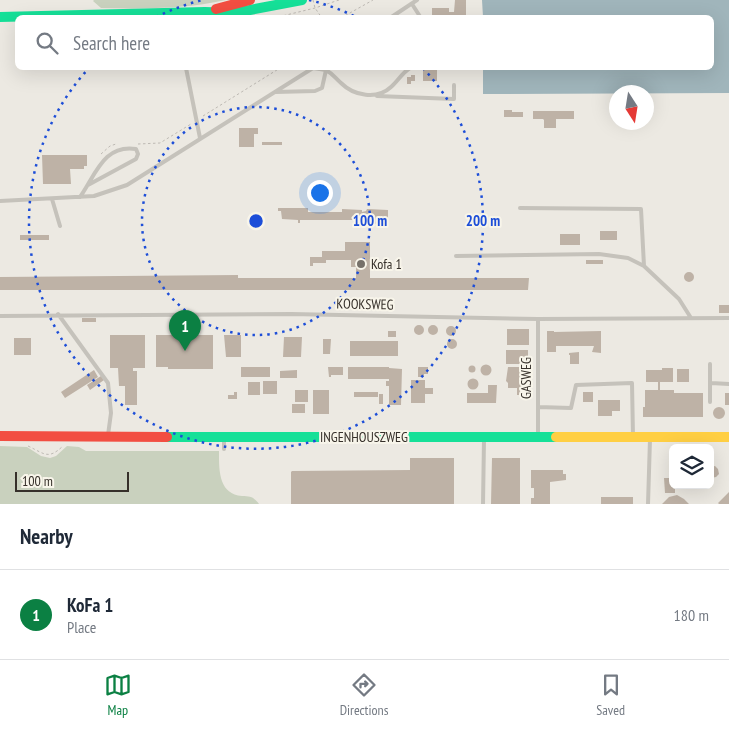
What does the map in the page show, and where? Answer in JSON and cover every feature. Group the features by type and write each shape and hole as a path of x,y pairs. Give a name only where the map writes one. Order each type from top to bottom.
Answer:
{"street":[{"path":"206,12 250,0"},
{"path":"113,15 234,13 302,0"},
{"path":"0,17 15,17"},
{"name":"INGENHOUSZWEG","path":"0,436 224,438 729,437"}],"lane":[{"path":"395,15 417,0"},
{"path":"412,4 419,15"},
{"path":"186,70 200,138"},
{"path":"0,201 102,195 127,185 310,70"},
{"path":"274,92 315,91 322,88 326,70 333,74 342,84 370,96 454,99 454,85"},
{"path":"370,96 382,94 392,87 402,72 406,70"},
{"path":"80,197 105,158 114,151 125,147 136,149 138,154 136,159 88,185"},
{"path":"52,199 60,226"},
{"path":"520,208 641,209 644,266"},
{"path":"456,256 600,254 628,258 644,266 679,298 691,318"},
{"path":"58,314 108,383 111,413 108,437"},
{"name":"KOOKSWEG","path":"0,316 58,314 291,314 538,319 729,318"},
{"name":"GASWEG","path":"538,319 538,436"},
{"path":"710,364 710,402"},
{"path":"538,408 571,408 576,385 632,383 633,437"},
{"path":"711,384 729,384"},
{"path":"483,504 484,436"},
{"path":"648,504 650,437"},
{"path":"224,438 224,449"}],"path":[{"path":"313,0 315,8 320,15"},
{"path":"286,15 339,0"},
{"path":"346,15 373,0"},
{"path":"132,144 160,143 277,70"},
{"path":"99,158 103,151 110,146 124,144"}],"green space":[{"path":"94,0 226,0 180,7 101,8"},
{"path":"0,446 27,447 41,456 50,458 56,456 67,446 79,447 86,451 219,451 220,473 224,486 234,494 252,497 259,504 0,504"}],"water":[{"path":"482,0 729,0 729,93 654,93 654,85 609,85 609,93 483,94 483,70 714,70 714,15 483,15"}],"building":[{"path":"455,0 466,0 466,15 432,15 432,8 449,8 449,12 454,12"},
{"path":"423,70 437,70 437,81 423,81"},
{"path":"411,75 415,75 415,81 407,84 407,77 411,77"},
{"path":"504,110 523,112 523,117 504,117"},
{"path":"533,111 574,111 574,119 556,119 556,128 544,128 543,119 533,119"},
{"path":"239,128 258,128 258,134 254,134 254,147 239,147"},
{"path":"262,142 282,142 282,145 262,145"},
{"path":"42,155 87,155 87,166 84,166 84,169 70,169 71,184 43,184"},
{"path":"278,208 308,208 308,212 342,212 342,209 362,210 362,212 367,209 388,210 388,223 367,224 367,220 300,220 300,223 298,223 298,220 282,219 281,211 278,211"},
{"path":"600,231 617,231 617,240 600,240"},
{"path":"560,234 580,234 580,245 560,245"},
{"path":"20,235 49,235 49,240 20,240"},
{"name":"Kofa 1","path":"345,242 370,242 370,278 529,278 528,290 0,290 0,277 238,275 238,278 356,278 356,267 351,267 351,260 326,260 326,263 313,263 313,266 310,266 310,257 322,257 322,251 345,251"},
{"path":"586,260 603,260 603,264 586,264"},
{"path":"689,272 694,277 689,282 684,277"},
{"path":"719,305 729,305 729,313 719,313"},
{"path":"82,318 96,318 96,322 82,322"},
{"path":"419,325 424,330 419,335 414,330"},
{"path":"433,325 438,330 433,335 428,330"},
{"path":"449,326 453,326 456,331 453,336 449,336 446,333 446,329"},
{"path":"507,329 529,329 529,345 507,345"},
{"path":"388,331 396,331 396,337 388,337"},
{"path":"547,331 601,331 601,353 592,352 594,346 556,346 556,352 547,352"},
{"path":"110,335 145,335 145,368 133,368 133,371 137,371 137,405 125,405 125,386 119,386 118,368 110,368"},
{"path":"156,335 213,335 213,369 168,369 168,367 156,367"},
{"path":"224,335 241,335 241,357 226,357"},
{"path":"284,337 302,337 301,357 283,357"},
{"path":"14,338 31,338 31,355 14,355"},
{"path":"323,339 331,339 330,354 323,354"},
{"path":"452,339 457,344 452,349 447,344"},
{"path":"350,341 398,341 398,356 350,356"},
{"path":"506,350 528,350 528,364 506,364"},
{"path":"579,352 579,364 570,364 569,353"},
{"path":"486,364 492,370 486,376 480,370"},
{"path":"472,365 476,369 472,373 468,369"},
{"path":"241,367 270,367 270,377 241,377"},
{"path":"328,367 343,367 343,375 331,375 329,377"},
{"path":"348,367 389,367 402,369 401,405 389,405 389,386 386,386 386,381 389,381 389,379 348,379"},
{"path":"418,367 428,367 428,374 424,374 424,377 418,377"},
{"path":"508,367 523,367 522,395 517,395 517,388 508,388 506,381"},
{"path":"662,368 673,368 673,382 660,382 660,390 674,390 674,393 703,393 703,417 643,417 645,390 658,390 658,382 646,382 646,370 662,370"},
{"path":"677,369 689,369 689,382 677,382"},
{"path":"94,370 98,377 65,398 61,392"},
{"path":"297,370 297,378 280,378 280,371"},
{"path":"101,376 104,380 90,390 87,385"},
{"path":"471,379 475,379 478,384 477,388 471,389 468,386 468,382"},
{"path":"411,380 425,380 425,388 433,388 433,394 425,394 425,403 411,403"},
{"path":"263,381 277,381 277,394 263,394"},
{"path":"248,382 260,382 260,395 248,395"},
{"path":"488,385 497,385 496,403 467,403 467,393 488,393"},
{"path":"295,390 308,390 308,402 295,402"},
{"path":"313,390 329,390 329,414 313,414"},
{"path":"234,392 237,392 237,399 228,399 228,395 234,395"},
{"path":"354,392 378,392 378,397 354,397"},
{"path":"583,392 593,392 593,402 583,402"},
{"path":"725,393 729,393 729,405 725,405"},
{"path":"379,394 383,394 383,404 379,404"},
{"path":"598,400 620,400 620,411 612,411 612,416 598,416"},
{"path":"292,404 305,404 305,413 292,413"},
{"path":"717,407 721,407 725,413 721,419 717,419 713,415 713,411"},
{"path":"410,458 454,458 454,504 291,504 292,471 410,470"},
{"path":"492,458 520,458 520,504 491,504"},
{"path":"714,466 718,469 719,474 714,477"},
{"path":"531,470 563,470 563,474 566,474 566,480 550,482 550,504 531,504 531,498 534,498 534,488 531,488"},
{"path":"664,478 669,478 669,489 675,489 675,493 665,493"},
{"path":"729,492 729,504 719,504 718,503"},
{"path":"677,495 689,504 662,504 669,497"},
{"path":"601,497 633,497 633,504 601,504"}],"traffic: fast":[{"path":"82,15 234,13 302,0"},
{"path":"0,17 15,17"},
{"path":"167,437 556,437"}],"traffic: slow":[{"path":"556,437 729,437"}],"traffic: jam":[{"path":"216,9 250,0"},
{"path":"0,436 167,437"}],"place":[{"name":"Kofa 1","path":"361,264"},
{"name":"KoFa 1","path":"185,351"}]}
